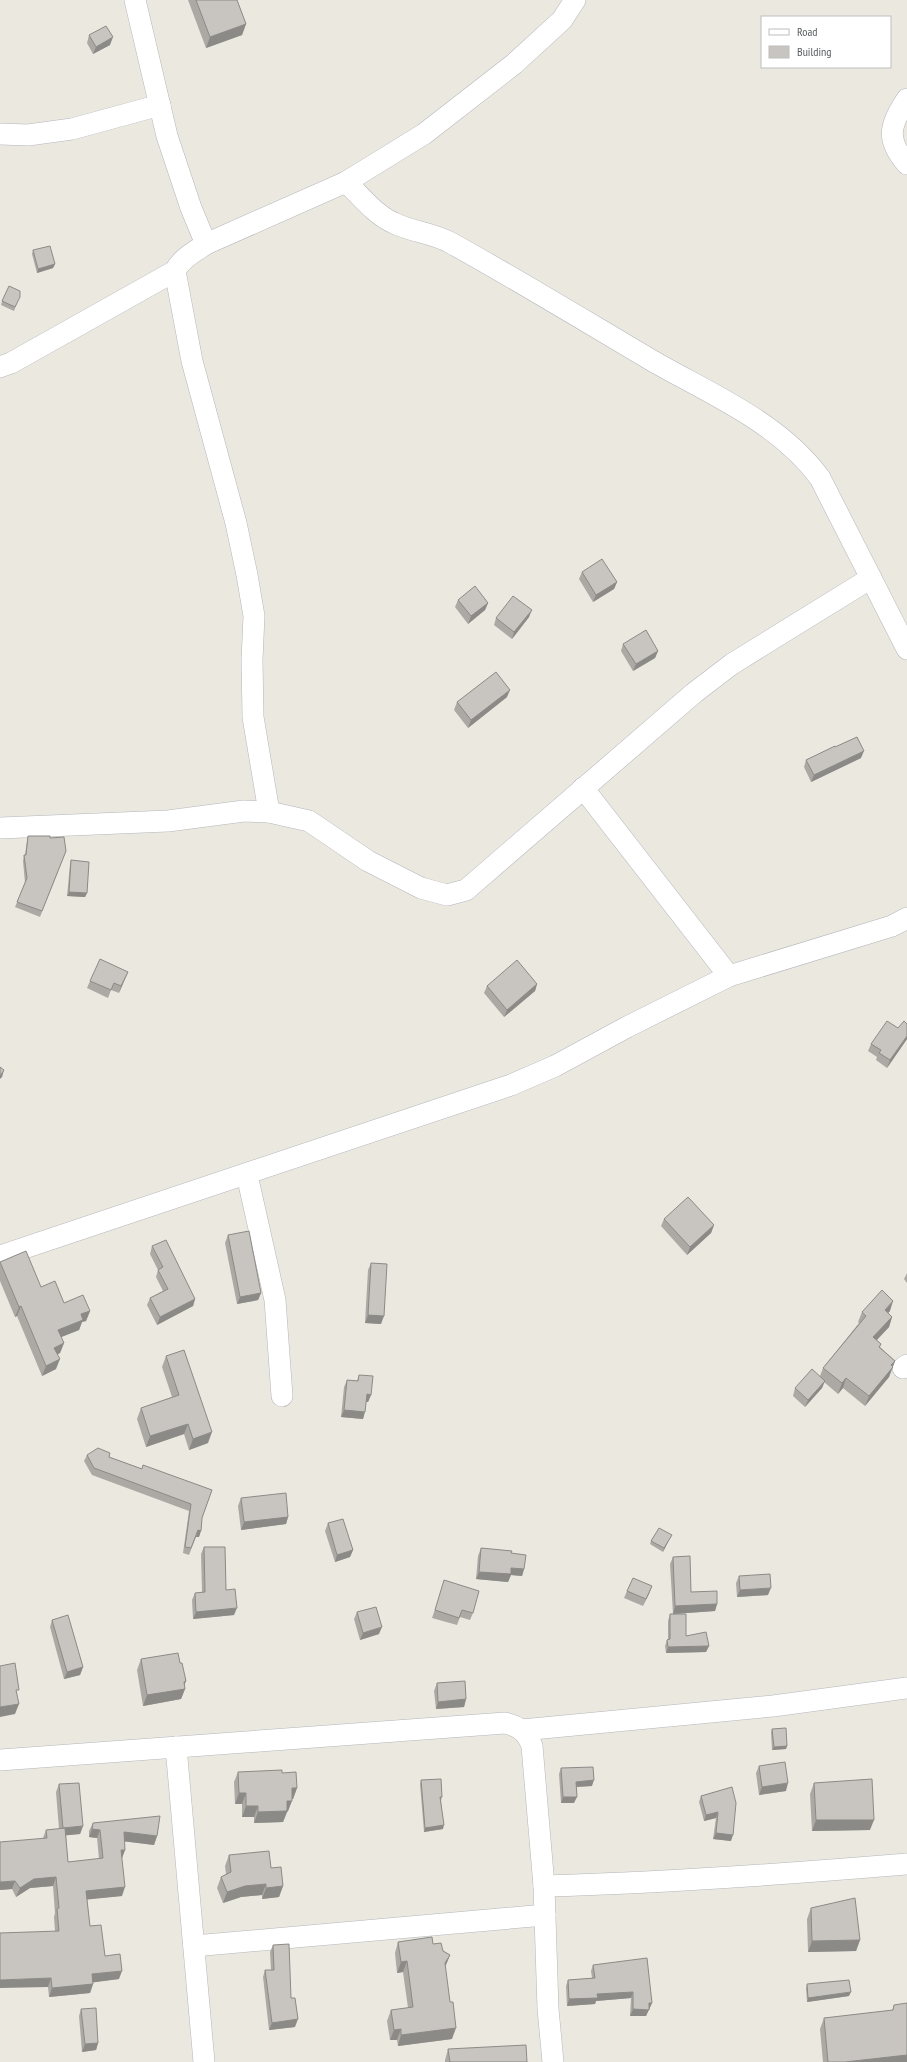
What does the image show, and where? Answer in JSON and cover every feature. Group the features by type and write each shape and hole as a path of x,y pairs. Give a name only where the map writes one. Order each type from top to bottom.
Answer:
{"street":[{"path":"136,0 170,143 191,208 206,244"},
{"path":"0,367 11,363 175,271 179,264 206,244 346,182 424,134 514,64 562,20 575,0"},
{"path":"907,99 895,117 891,138 897,152 907,164"},
{"path":"0,134 28,135 72,129 160,105"},
{"path":"346,182 380,214 393,223 443,239 480,259 680,376 736,406 789,444 808,461 820,478 907,648"},
{"path":"175,271 192,361 236,523 247,575 254,616 252,660 254,717 269,812"},
{"path":"0,828 168,821 238,812 269,812 309,821 368,861 421,888 447,895 466,890 694,693 732,664 871,578"},
{"path":"583,788 730,976"},
{"path":"0,1256 247,1175 511,1085 555,1066 627,1027 730,976 892,926 907,918"},
{"path":"247,1175 275,1300 282,1396"},
{"path":"522,1730 773,1706 907,1688"},
{"path":"0,1760 505,1723 522,1730 529,1737 532,1746 544,1886 548,2009 553,2062"},
{"path":"176,1747 204,2062"},
{"path":"544,1886 636,1884 907,1864"},
{"path":"194,1946 545,1915"}],"building":[{"path":"196,0 237,0 246,24 210,37"},
{"path":"106,26 113,37 96,47 89,35"},
{"path":"50,246 55,264 38,269 33,250"},
{"path":"9,286 20,291 20,297 15,307 2,301"},
{"path":"602,559 617,582 596,595 582,572"},
{"path":"475,586 488,603 471,616 458,600"},
{"path":"513,596 532,610 514,632 496,618"},
{"path":"646,630 658,651 636,664 623,644"},
{"path":"496,672 510,690 471,720 457,702"},
{"path":"857,737 864,751 814,775 806,760"},
{"path":"28,836 50,836 50,838 64,837 66,851 42,911 17,902 27,878 24,855 26,855"},
{"path":"71,860 89,862 87,893 69,892"},
{"path":"100,959 128,972 121,986 114,983 111,990 90,981"},
{"path":"517,960 537,984 507,1010 487,986"},
{"path":"887,1021 898,1028 904,1021 907,1024 907,1036 890,1060 879,1053 881,1050 871,1044"},
{"path":"0,1067 4,1070 0,1076"},
{"path":"688,1197 714,1225 690,1247 664,1219"},
{"path":"249,1231 261,1293 240,1297 228,1235"},
{"path":"166,1240 195,1299 160,1317 150,1298 168,1289 158,1270 163,1267 152,1246"},
{"path":"26,1251 41,1287 55,1281 64,1303 83,1295 90,1311 81,1314 83,1320 58,1330 64,1343 54,1348 60,1359 46,1366 21,1306 19,1307 0,1262"},
{"path":"371,1263 387,1264 384,1316 368,1315"},
{"path":"882,1290 893,1301 885,1310 892,1317 873,1337 881,1344 879,1347 895,1361 891,1365 893,1367 869,1396 846,1378 842,1383 823,1368 866,1316 862,1312"},
{"path":"184,1350 212,1432 193,1439 188,1424 150,1436 141,1408 179,1395 166,1356"},
{"path":"812,1369 825,1381 808,1400 795,1388"},
{"path":"359,1375 373,1376 371,1395 367,1394 365,1412 344,1410 347,1380 358,1381"},
{"path":"98,1448 110,1453 109,1457 142,1469 143,1465 212,1490 202,1518 201,1531 198,1530 191,1548 185,1547 191,1504 94,1468 87,1455"},
{"path":"286,1493 288,1517 244,1522 241,1498"},
{"path":"343,1519 353,1550 337,1555 328,1523"},
{"path":"659,1528 672,1535 664,1548 651,1541"},
{"path":"204,1547 225,1547 226,1590 235,1589 237,1608 196,1612 195,1593 205,1592"},
{"path":"481,1548 512,1551 511,1553 526,1555 524,1569 511,1568 511,1574 479,1572"},
{"path":"690,1556 691,1592 717,1591 717,1604 675,1606 673,1557"},
{"path":"770,1574 771,1588 740,1590 739,1576"},
{"path":"633,1578 652,1586 646,1599 627,1591"},
{"path":"444,1580 479,1591 473,1613 462,1610 459,1618 435,1610"},
{"path":"376,1607 382,1627 363,1633 357,1612"},
{"path":"670,1614 686,1614 686,1636 706,1632 709,1646 668,1647 667,1640 670,1639"},
{"path":"68,1615 83,1667 67,1672 52,1620"},
{"path":"178,1653 186,1681 184,1682 185,1689 147,1695 141,1659"},
{"path":"15,1663 19,1690 16,1690 19,1704 0,1707 0,1666"},
{"path":"465,1681 466,1699 438,1702 437,1683"},
{"path":"786,1728 787,1746 774,1747 772,1729"},
{"path":"785,1762 788,1783 762,1787 759,1766"},
{"path":"593,1767 594,1780 576,1782 577,1797 563,1797 561,1768"},
{"path":"282,1770 282,1773 296,1772 297,1788 292,1788 292,1801 287,1801 287,1811 258,1812 258,1806 246,1806 246,1793 239,1793 238,1772"},
{"path":"441,1779 442,1797 440,1797 444,1825 425,1828 421,1780"},
{"path":"872,1779 874,1820 816,1820 814,1783"},
{"path":"79,1783 83,1826 63,1828 59,1784"},
{"path":"732,1787 736,1803 733,1835 716,1833 718,1812 706,1815 701,1796"},
{"path":"160,1816 157,1836 124,1832 125,1850 121,1850 125,1887 86,1891 90,1926 101,1925 105,1956 120,1954 122,1971 92,1974 93,1984 52,1988 51,1978 0,1980 0,1933 59,1931 57,1909 59,1908 56,1877 34,1879 20,1888 15,1881 0,1882 0,1842 47,1838 46,1830 65,1828 68,1862 103,1858 100,1830 92,1829 93,1823"},
{"path":"269,1851 271,1868 281,1867 283,1886 266,1888 266,1884 245,1886 227,1892 221,1877 231,1872 229,1855"},
{"path":"855,1898 860,1940 812,1941 811,1908"},
{"path":"432,1937 433,1944 441,1943 443,1951 450,1955 445,1963 450,2002 453,2002 456,2028 401,2035 401,2029 394,2030 391,2010 413,2007 407,1961 401,1962 398,1942"},
{"path":"289,1944 291,1998 295,1998 298,2019 272,2023 265,1970 274,1970 273,1945"},
{"path":"647,1958 652,2003 649,2003 649,2010 633,2009 633,1992 597,1994 598,1998 569,1999 568,1980 595,1978 593,1965"},
{"path":"849,1980 851,1992 808,1998 807,1984"},
{"path":"907,2003 907,2055 845,2062 828,2062 824,2018 893,2010 894,2005"},
{"path":"96,2008 98,2043 85,2044 81,2009"},
{"path":"526,2045 527,2062 450,2062 448,2049"}]}
